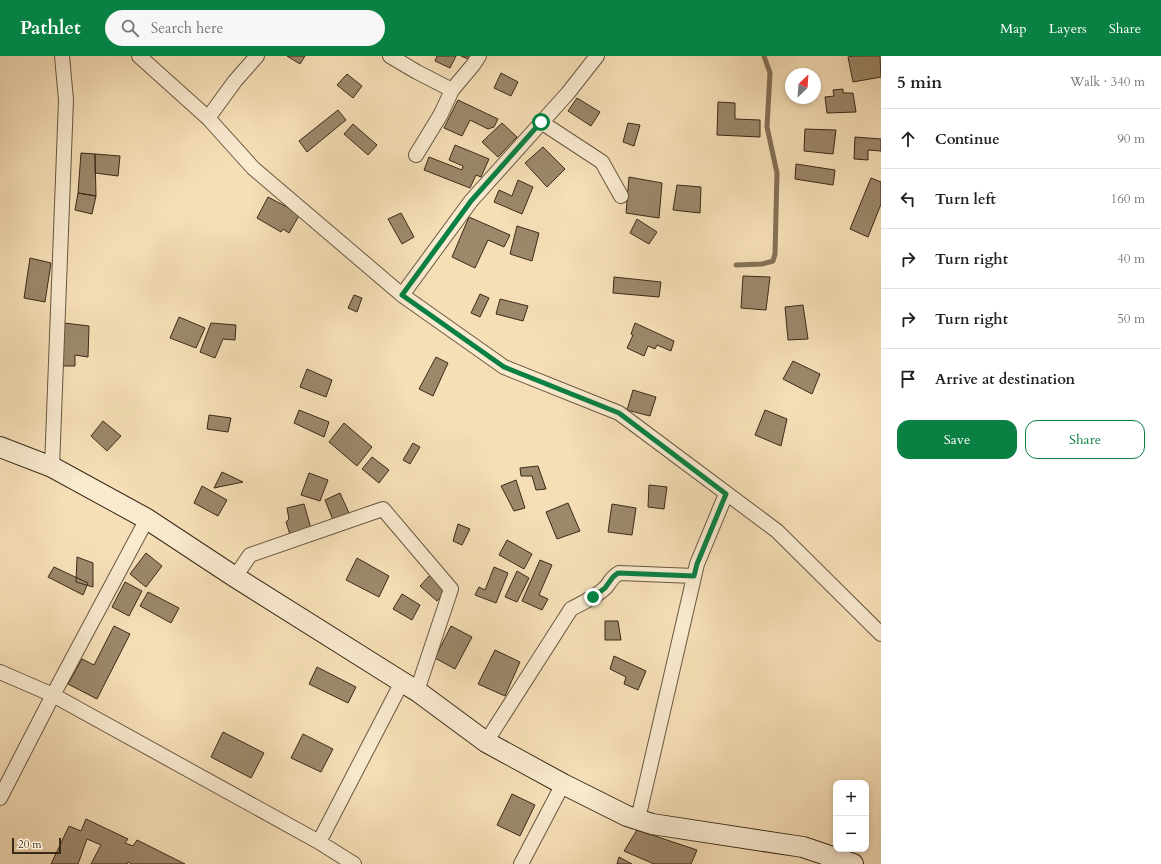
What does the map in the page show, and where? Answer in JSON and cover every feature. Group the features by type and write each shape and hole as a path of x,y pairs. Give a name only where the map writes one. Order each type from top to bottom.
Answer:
{"main road":[{"path":"0,447 52,467 148,519 235,577 409,686 486,742 563,784 627,816 652,824 803,846 853,864"}],"street":[{"path":"52,467 66,100 62,56"},
{"path":"139,56 208,118 253,168 402,295 504,367 619,413 777,531 881,634"},
{"path":"208,118 235,81 257,56"},
{"path":"390,56 452,90"},
{"path":"416,155 452,90 479,56"},
{"path":"402,295 471,201 568,93 597,56"},
{"path":"541,122 602,162 621,196"},
{"path":"638,819 697,564 726,494"},
{"path":"235,577 250,555 383,509 451,589 409,686 319,842"},
{"path":"0,798 53,695 148,519"},
{"path":"486,742 571,609 593,597 605,588 618,573 694,576"},
{"path":"0,672 53,695 319,842 354,864"},
{"path":"521,864 563,784"}],"building":[{"path":"287,56 305,56 300,64"},
{"path":"437,56 456,56 450,68 435,61"},
{"path":"461,56 472,56 470,60"},
{"path":"880,56 881,77 853,82 848,57"},
{"path":"501,73 518,82 511,96 494,88"},
{"path":"347,74 362,86 353,98 337,85"},
{"path":"843,89 843,93 853,93 856,112 827,113 825,97 834,96 833,90"},
{"path":"577,98 600,112 591,126 568,111"},
{"path":"458,100 498,119 494,127 488,129 470,120 462,136 444,128"},
{"path":"718,102 735,103 735,119 760,120 760,137 717,135"},
{"path":"338,110 346,120 307,152 299,141"},
{"path":"502,123 517,137 498,157 482,142"},
{"path":"628,123 640,125 634,146 623,142"},
{"path":"353,124 377,145 368,155 344,134"},
{"path":"805,129 836,130 833,154 804,151"},
{"path":"855,137 881,139 881,151 868,150 868,160 854,159"},
{"path":"455,145 489,159 481,177 476,175 470,188 424,170 429,157 462,170 463,166 449,160"},
{"path":"543,147 565,169 547,187 525,163"},
{"path":"81,153 95,154 96,196 78,193"},
{"path":"95,154 120,156 118,176 95,173"},
{"path":"796,164 835,170 833,185 795,179"},
{"path":"629,177 662,183 659,218 626,213"},
{"path":"871,178 881,182 881,204 868,237 850,229"},
{"path":"518,180 533,187 522,214 494,202 499,190 512,196"},
{"path":"677,185 701,187 700,213 673,210"},
{"path":"78,193 96,196 92,214 75,210"},
{"path":"268,197 300,214 289,233 283,229 281,232 257,218"},
{"path":"401,213 414,237 402,244 388,219"},
{"path":"469,217 510,235 504,247 488,240 475,268 452,257"},
{"path":"637,219 657,232 649,244 630,233"},
{"path":"517,226 539,233 532,261 510,254"},
{"path":"30,258 51,263 45,302 24,298"},
{"path":"743,276 770,277 766,310 741,308"},
{"path":"614,277 661,282 659,297 613,293"},
{"path":"480,294 489,298 480,317 471,313"},
{"path":"354,295 362,298 357,312 348,308"},
{"path":"500,299 528,306 523,321 496,314"},
{"path":"803,305 808,339 788,340 785,307"},
{"path":"179,317 205,328 196,348 170,338"},
{"path":"64,323 89,326 88,357 75,355 75,366 63,366"},
{"path":"211,323 236,325 235,340 223,339 215,358 200,352"},
{"path":"635,323 674,341 671,351 657,345 655,349 648,346 644,356 627,348 633,335 631,334"},
{"path":"436,357 448,363 433,396 419,389"},
{"path":"793,361 820,374 812,394 783,379"},
{"path":"307,369 332,380 326,397 300,387"},
{"path":"633,390 656,397 650,416 627,410"},
{"path":"299,410 329,422 324,437 294,423"},
{"path":"765,410 787,419 781,446 755,435"},
{"path":"209,415 231,418 228,432 207,429"},
{"path":"103,421 121,436 107,451 91,436"},
{"path":"344,423 372,447 357,466 329,442"},
{"path":"413,443 420,447 410,464 403,460"},
{"path":"372,457 389,470 379,483 362,469"},
{"path":"538,466 546,489 536,490 532,476 521,476 520,468"},
{"path":"222,472 243,482 214,488"},
{"path":"309,473 328,480 320,501 301,495"},
{"path":"516,480 525,508 514,511 501,486"},
{"path":"649,485 667,487 664,509 648,507"},
{"path":"202,486 227,500 218,516 194,503"},
{"path":"340,493 349,513 333,520 325,500"},
{"path":"568,503 580,531 557,539 546,512"},
{"path":"304,504 312,532 291,538 286,522 289,519 287,508"},
{"path":"612,504 636,508 632,535 608,532"},
{"path":"458,524 470,529 462,545 453,541"},
{"path":"507,540 532,554 524,569 499,555"},
{"path":"146,553 162,566 146,587 130,574"},
{"path":"77,557 93,563 93,587 76,582"},
{"path":"357,558 389,576 379,597 346,580"},
{"path":"540,560 552,565 539,595 548,599 542,610 522,601"},
{"path":"54,567 88,583 83,595 48,577"},
{"path":"494,567 508,573 496,603 475,595 479,587 485,590"},
{"path":"517,571 529,578 517,602 505,597"},
{"path":"430,575 447,590 437,601 420,586"},
{"path":"125,582 142,591 129,616 112,607"},
{"path":"148,592 179,608 171,623 140,606"},
{"path":"402,594 420,605 412,620 393,609"},
{"path":"605,621 618,621 621,640 605,640"},
{"path":"114,626 130,634 97,699 68,684 82,659 94,665"},
{"path":"451,626 472,637 455,669 435,658"},
{"path":"495,650 520,662 505,696 478,684"},
{"path":"614,656 646,671 638,690 624,684 626,677 610,669"},
{"path":"317,667 356,687 348,703 309,684"},
{"path":"223,732 264,753 251,778 211,757"},
{"path":"303,734 333,749 321,772 291,758"},
{"path":"512,794 535,805 520,836 497,825"},
{"path":"86,819 128,839 125,843 133,846 137,840 185,864 132,864 128,862 127,864 91,864 101,845 87,839 78,864 51,864 69,826 81,831"},
{"path":"637,830 697,850 691,864 654,864 624,851"},
{"path":"619,857 632,864 617,864"}],"waterway":[{"path":"736,265 762,264 773,261 775,254 777,173 767,127 770,73 764,56"}],"route":[{"path":"541,122 471,201 402,295 504,367 619,413 726,494 697,564 694,576 618,573 605,588 593,597"}]}
